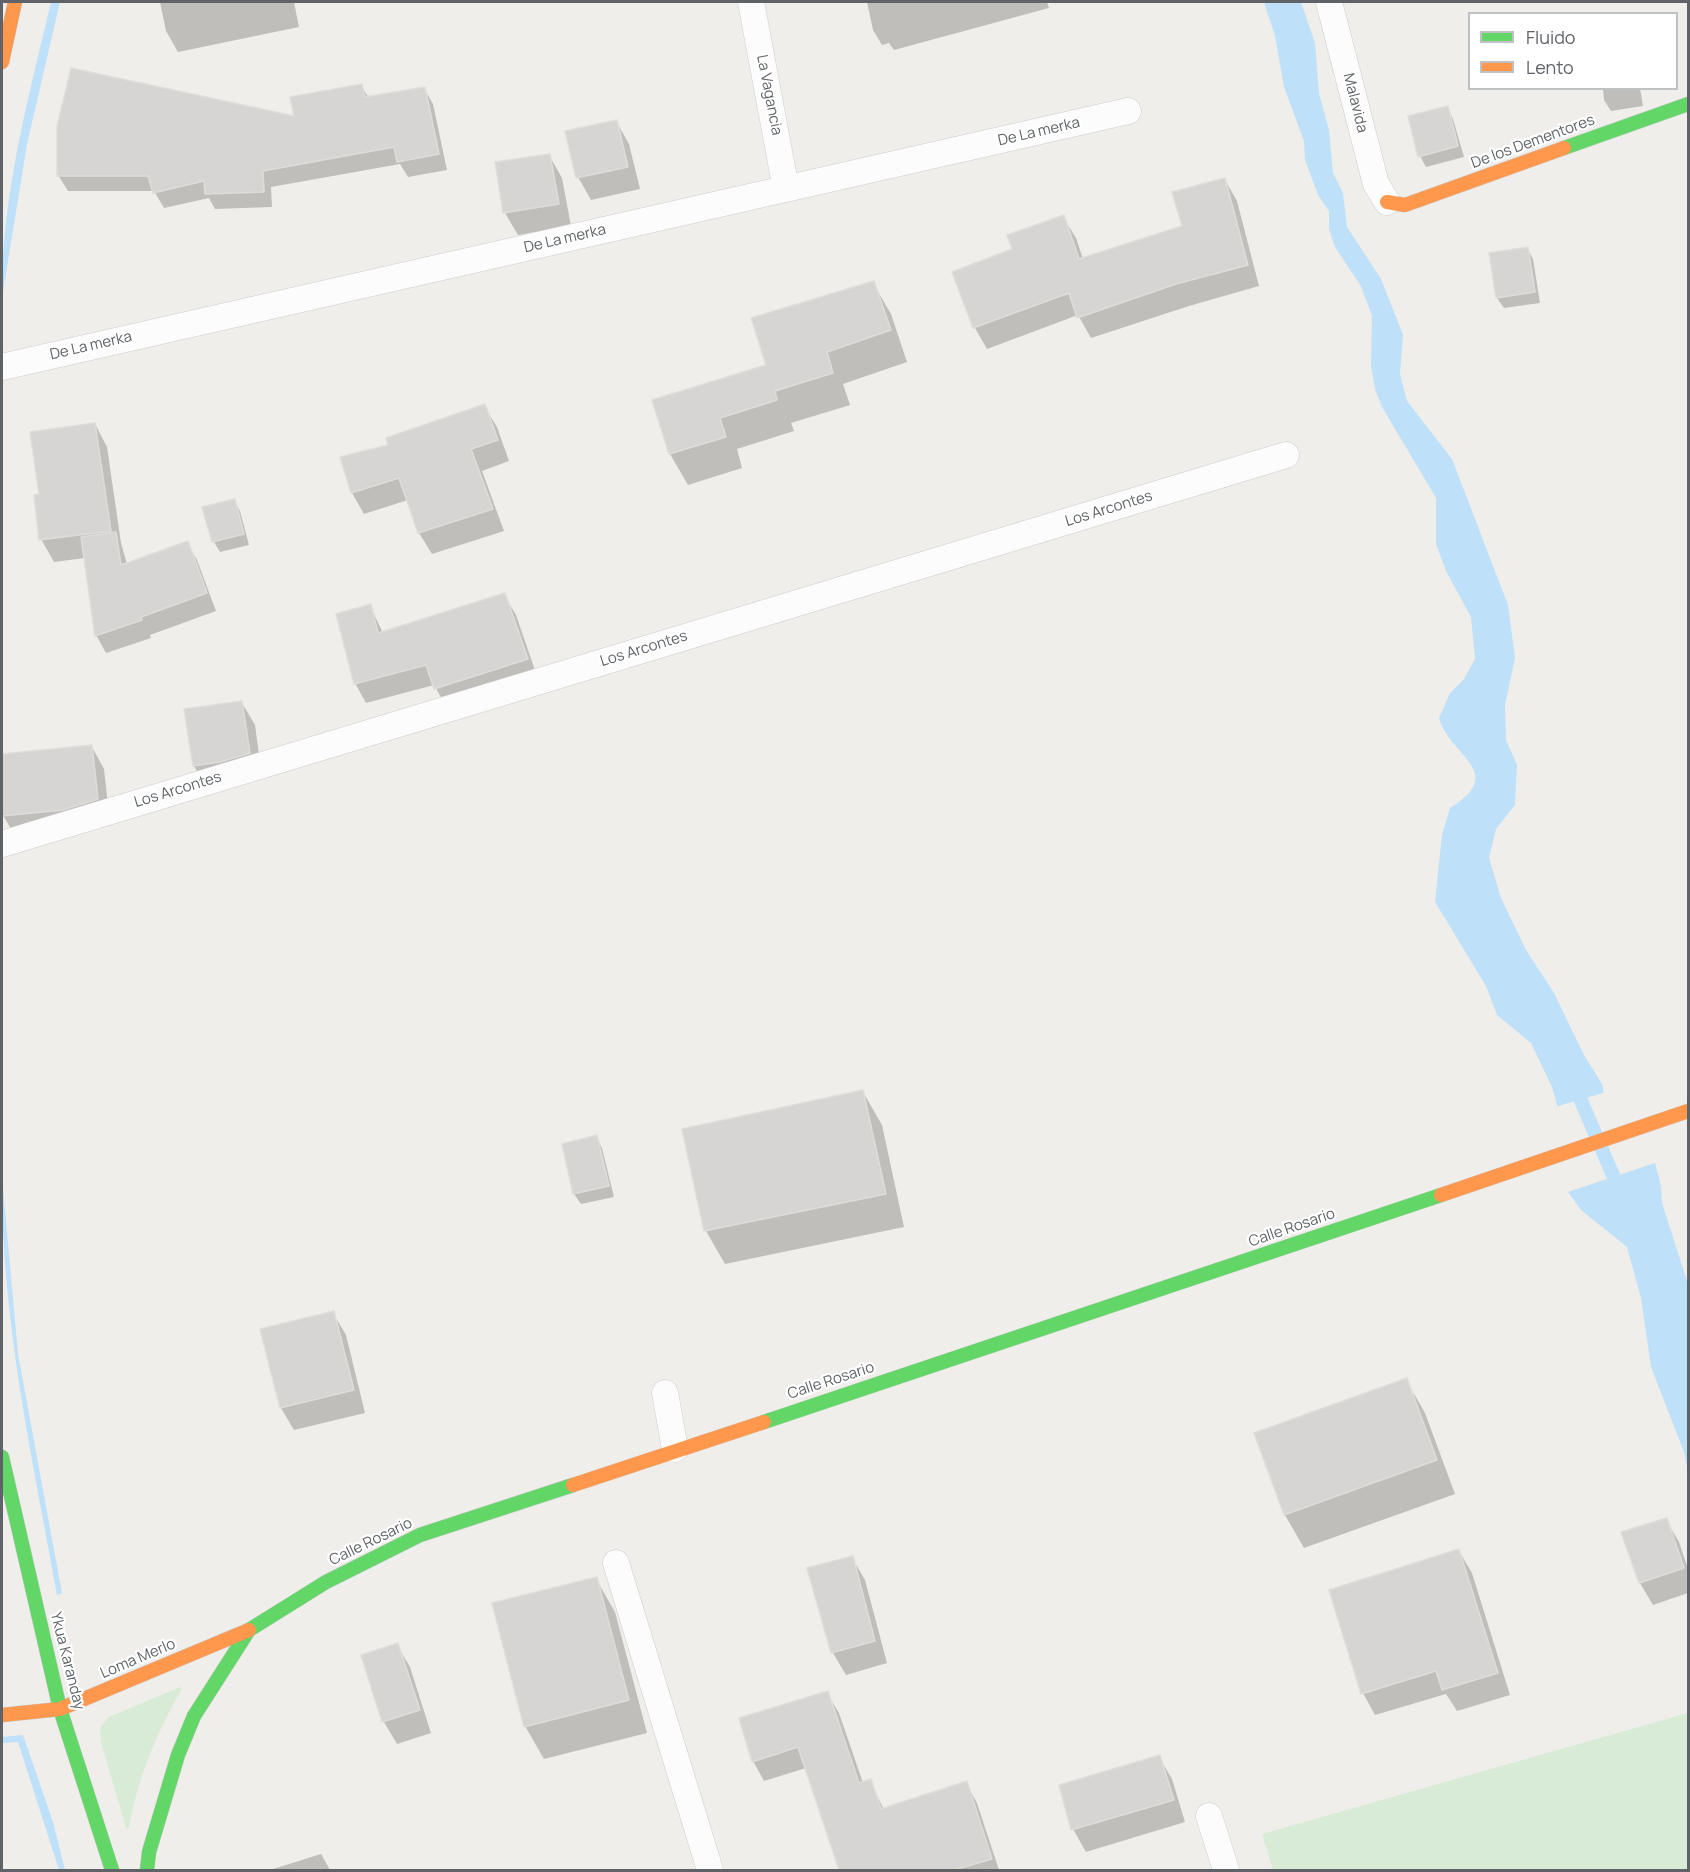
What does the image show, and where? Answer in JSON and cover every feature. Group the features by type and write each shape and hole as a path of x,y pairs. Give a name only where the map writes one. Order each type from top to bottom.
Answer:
{"main road":[{"path":"2,62 15,2"},
{"name":"De los Dementores","path":"1387,202 1405,206 1689,104"},
{"name":"Calle Rosario","path":"147,1870 149,1852 190,1723 249,1630 326,1582 420,1535 675,1449 1064,1323 1689,1111"},
{"name":"Ykua Karanday","path":"2,1457 60,1709 112,1870"},
{"name":"Loma Merlo","path":"2,1715 60,1709 249,1630"}],"lane":[{"name":"La Vagancia","path":"751,2 786,189"},
{"name":"Malavida","path":"1329,2 1376,184 1387,202"},
{"name":"De La merka","path":"2,367 1128,111"},
{"name":"Los Arcontes","path":"2,844 1286,455"},
{"path":"664,1393 675,1449"},
{"path":"615,1563 710,1870"},
{"path":"1209,1816 1226,1870"}],"green space":[{"path":"180,1687 182,1689 149,1756 137,1792 129,1828 126,1828 101,1742 100,1728 109,1717"},
{"path":"1688,1713 1688,1870 1273,1870 1262,1834"}],"water":[{"path":"51,2 60,2 27,144 2,298 3,260 11,186 25,112"},
{"path":"1264,2 1301,2 1315,43 1319,93 1329,130 1333,173 1343,193 1347,227 1381,279 1403,335 1400,374 1407,401 1452,459 1508,605 1515,658 1505,705 1506,740 1517,765 1515,805 1496,829 1489,858 1501,898 1526,950 1554,993 1584,1055 1602,1084 1606,1105 1561,1119 1552,1087 1531,1043 1497,1015 1486,986 1435,902 1442,835 1450,808 1467,795 1475,784 1475,774 1470,764 1453,743 1439,718 1450,693 1464,679 1475,659 1471,617 1446,571 1436,544 1436,498 1382,407 1375,389 1371,366 1372,316 1361,286 1335,247 1329,229 1329,211 1318,195 1305,160 1304,141 1284,87 1275,36"},
{"path":"1655,1163 1661,1186 1662,1203 1688,1284 1688,1471 1684,1452 1651,1367 1641,1298 1627,1247 1581,1210 1568,1192"},
{"path":"2,1177 18,1354 62,1593 57,1595 28,1439 12,1335 3,1230"},
{"path":"23,1735 53,1822 65,1870 59,1870 18,1742 2,1743 2,1737"}],"pier":[{"path":"1606,1092 1608,1108 1559,1121 1555,1107"}],"building":[{"path":"71,68 294,116 290,97 362,84 365,97 425,87 439,154 397,162 394,147 263,171 264,192 205,194 204,181 153,193 148,176 57,176 57,127"},
{"path":"1448,106 1458,146 1418,157 1408,116"},
{"path":"617,120 628,167 576,178 565,131"},
{"path":"550,154 559,204 503,213 495,162"},
{"path":"1225,178 1248,265 1176,284 1077,318 1069,293 973,328 952,272 1012,249 1007,235 1064,215 1079,259 1182,226 1172,192"},
{"path":"1528,247 1535,292 1496,298 1489,253"},
{"path":"874,281 891,330 827,352 833,373 775,391 777,400 720,418 726,437 669,454 652,400 766,365 751,318"},
{"path":"485,404 498,440 471,449 493,509 418,533 399,478 351,493 340,457 388,445 386,438"},
{"path":"95,423 111,531 39,540 34,495 39,494 30,432"},
{"path":"235,499 244,534 212,542 202,507"},
{"path":"116,532 121,565 188,541 207,593 141,617 142,620 95,636 81,537"},
{"path":"505,593 528,659 434,689 426,665 354,684 336,614 371,604 378,633"},
{"path":"242,701 250,753 220,762 193,766 184,709"},
{"path":"92,745 98,799 63,810 2,816 2,754"},
{"path":"863,1090 886,1194 704,1231 682,1129"},
{"path":"597,1135 609,1186 573,1194 562,1144"},
{"path":"334,1311 354,1390 280,1408 260,1329"},
{"path":"1407,1378 1437,1460 1284,1515 1254,1433"},
{"path":"1667,1518 1684,1568 1639,1583 1621,1532"},
{"path":"1459,1549 1498,1673 1442,1690 1436,1671 1361,1694 1329,1590"},
{"path":"853,1556 875,1641 831,1653 807,1568"},
{"path":"597,1577 629,1700 524,1727 492,1603"},
{"path":"398,1643 420,1710 382,1722 361,1655"},
{"path":"828,1691 859,1783 871,1779 881,1809 967,1781 992,1859 954,1870 839,1870 798,1747 752,1762 739,1718"},
{"path":"1160,1755 1174,1800 1071,1830 1059,1785"}],"waterway":[{"path":"1579,1096 1621,1194"}],"traffic: fast":[{"path":"1564,148 1688,104"},
{"path":"764,1422 1441,1195"},
{"path":"2,1457 60,1709 112,1870"},
{"path":"147,1870 149,1852 178,1755 194,1716 249,1630 326,1582 420,1535 573,1485"}],"traffic: slow":[{"path":"2,62 15,2"},
{"path":"1387,202 1405,205 1564,148"},
{"path":"1441,1195 1688,1111"},
{"path":"573,1485 764,1422"},
{"path":"2,1715 60,1709 249,1630"}]}
